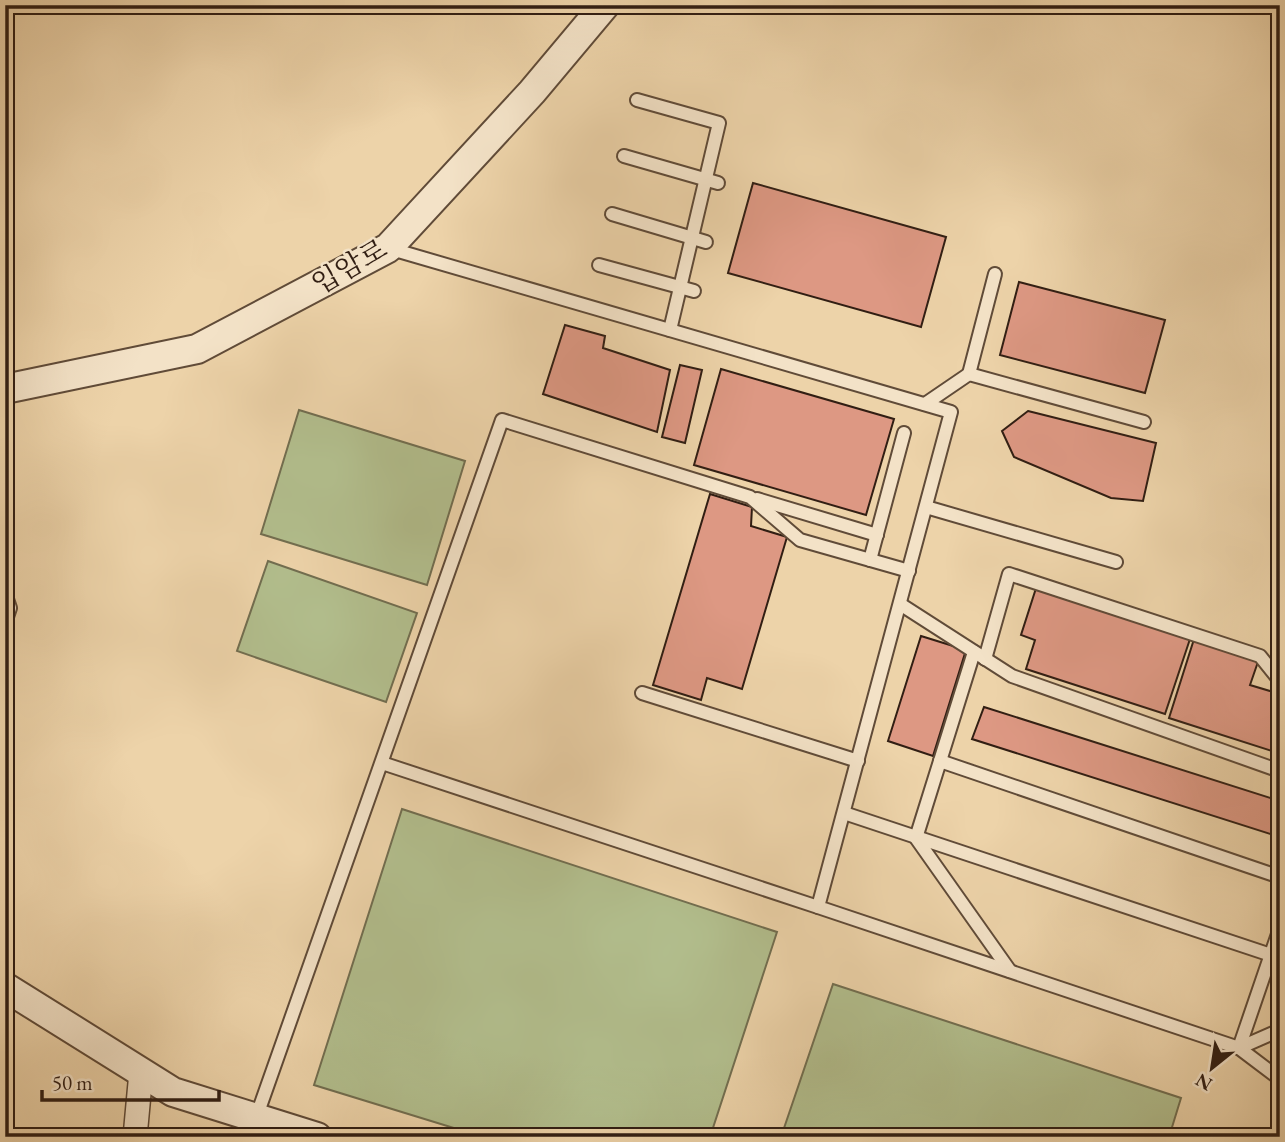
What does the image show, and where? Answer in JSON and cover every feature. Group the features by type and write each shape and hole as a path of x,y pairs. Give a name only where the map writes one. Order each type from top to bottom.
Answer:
{"street":[{"name":"입암로","path":"5,389 197,349 388,248 532,92 605,5"},
{"path":"5,987 173,1092 317,1137"},
{"path":"135,1137 141,1072"}],"lane":[{"path":"637,100 719,123 712,181 692,238 670,330"},
{"path":"624,156 712,181"},
{"path":"612,214 706,242"},
{"path":"388,248 951,412 818,907"},
{"path":"599,265 694,291"},
{"path":"925,404 969,374 995,274"},
{"path":"969,374 1144,422"},
{"path":"256,1118 502,420 877,536"},
{"path":"870,560 904,433"},
{"path":"750,497 800,540 908,572"},
{"path":"926,507 1115,562"},
{"path":"916,838 940,761 1009,573 1260,656 1280,681"},
{"path":"5,593 10,608 5,623"},
{"path":"900,604 1012,677 1280,771"},
{"path":"642,693 858,761"},
{"path":"940,761 1280,877"},
{"path":"382,763 1239,1048 1280,1079"},
{"path":"844,813 1271,955"},
{"path":"916,838 1010,972"},
{"path":"1239,1048 1280,928"},
{"path":"1239,1048 1280,1030"}],"green space":[{"path":"299,410 465,461 427,585 261,534"},
{"path":"268,561 417,613 386,702 237,651"},
{"path":"402,809 777,932 710,1137 483,1137 314,1085"},
{"path":"833,984 1181,1098 1169,1137 781,1137"}],"building":[{"path":"753,183 946,237 921,327 728,273"},
{"path":"1019,282 1165,320 1145,393 1000,355"},
{"path":"565,325 605,336 603,348 670,370 657,432 543,394"},
{"path":"680,365 702,370 685,443 662,437"},
{"path":"721,369 894,419 866,515 694,465"},
{"path":"1028,411 1156,443 1143,501 1111,498 1014,457 1002,431"},
{"path":"710,494 752,507 751,526 787,537 742,689 707,678 701,700 653,685"},
{"path":"1038,582 1192,633 1165,714 1026,669 1035,640 1021,635"},
{"path":"921,636 966,650 933,756 888,741"},
{"path":"1195,636 1260,656 1250,685 1280,694 1278,753 1169,718"},
{"path":"984,707 1280,801 1280,837 972,739"}]}
